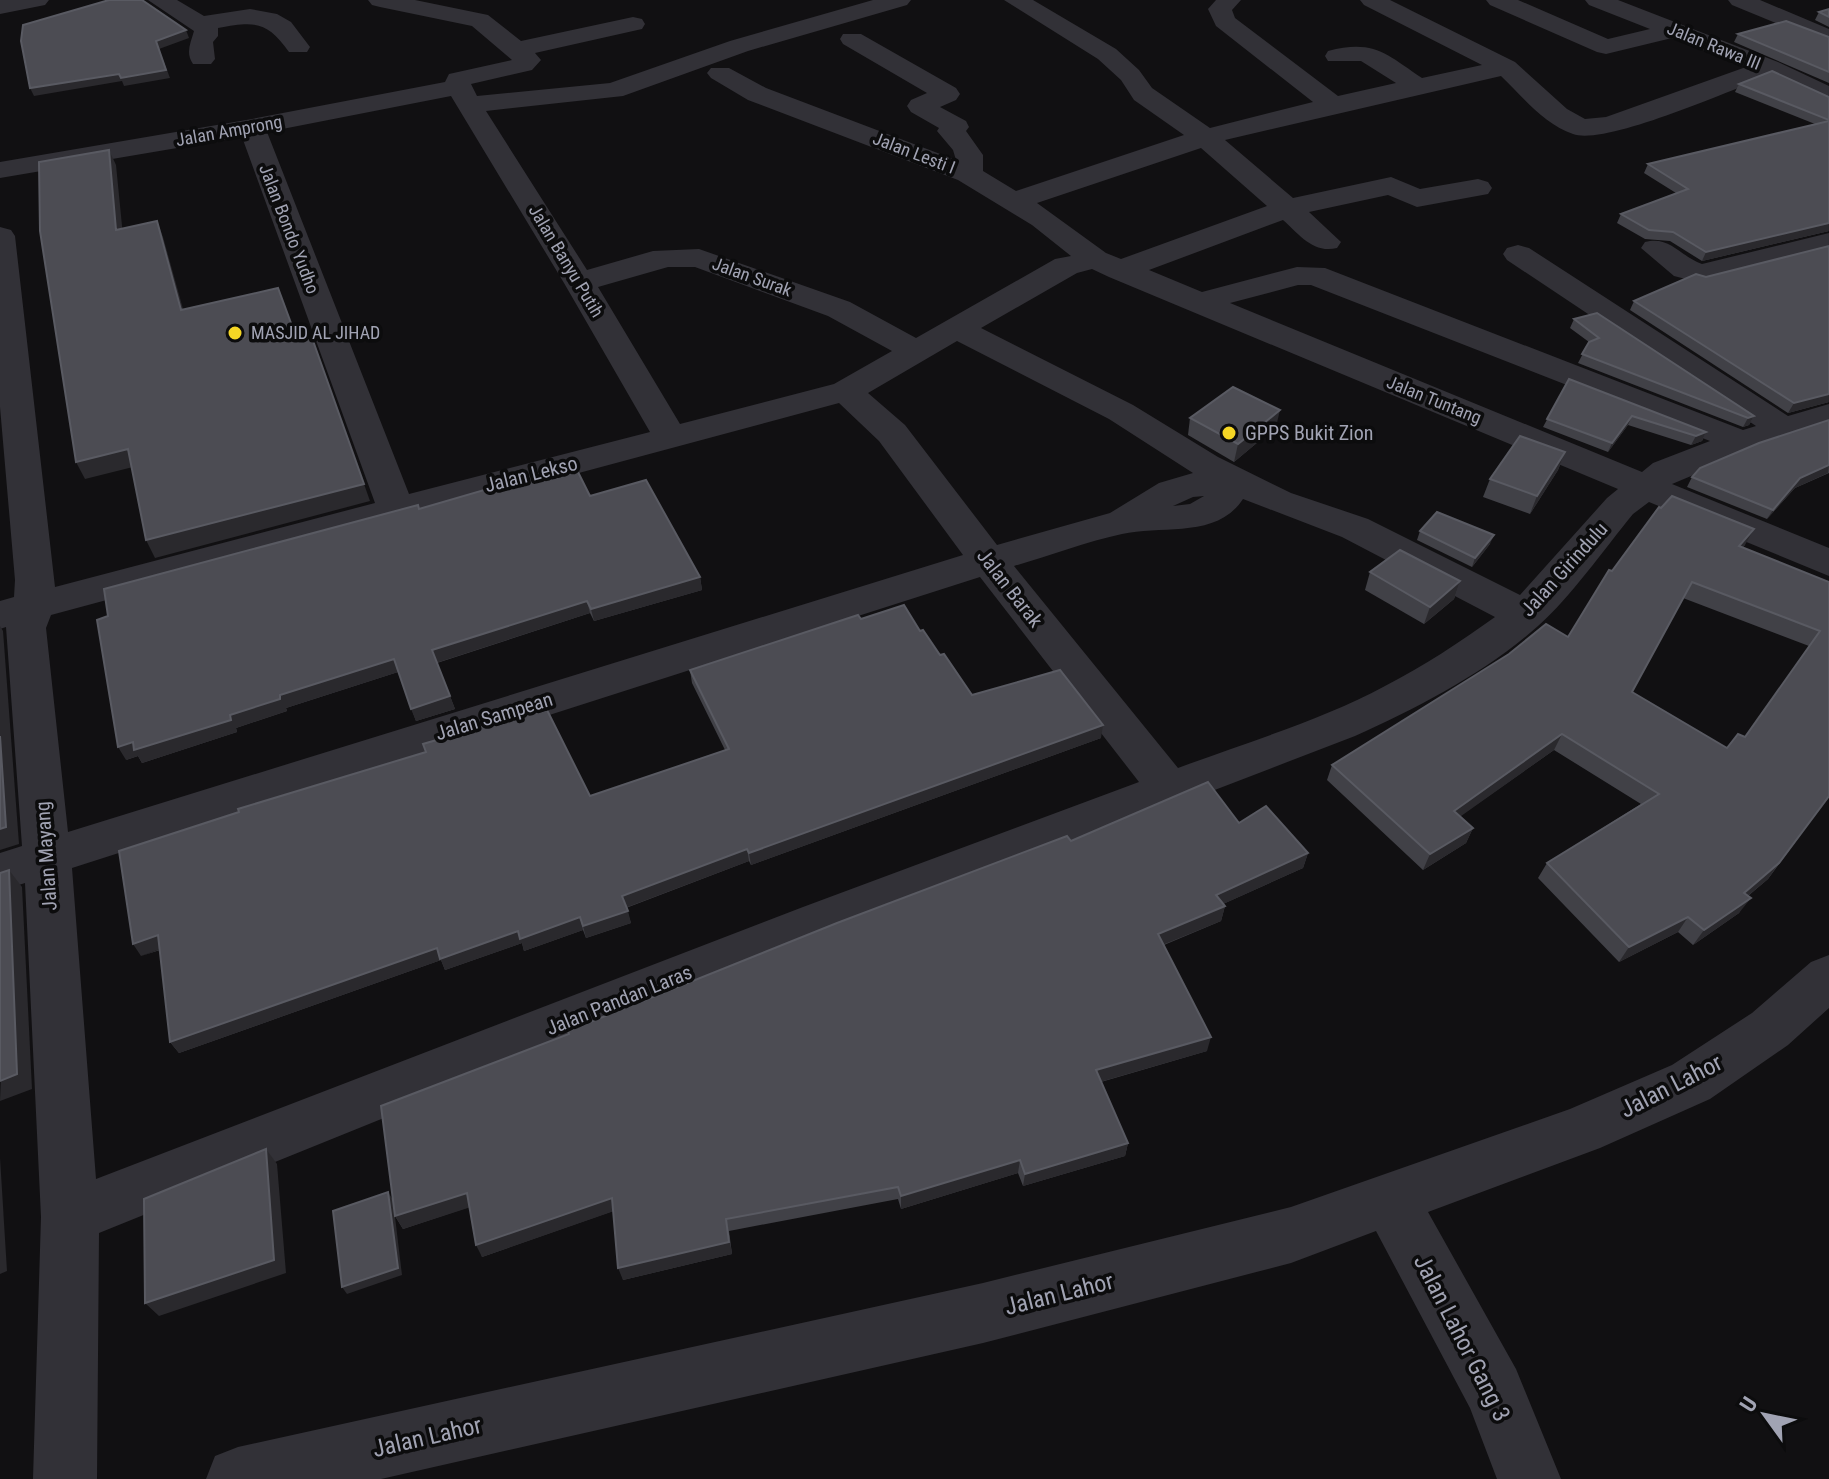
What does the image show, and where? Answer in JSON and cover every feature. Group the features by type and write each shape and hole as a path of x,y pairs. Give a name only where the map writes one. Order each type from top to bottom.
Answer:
{"street":[{"path":"0,7 37,0"},
{"path":"160,0 207,30 201,41 202,59"},
{"path":"380,0 480,20 528,60 526,64 458,79 465,96 614,90 739,46 899,0"},
{"path":"1016,0 1107,54 1130,75 1143,94 1205,137 1326,242"},
{"path":"1229,0 1220,9 1224,21 1333,105"},
{"path":"1372,0 1506,67 1558,115 1572,125 1589,129 1610,125 1769,67"},
{"path":"1498,0 1606,47 1675,30"},
{"name":"Jalan Rawa III","path":"1597,0 1769,67 1829,96"},
{"path":"1740,0 1829,38"},
{"path":"201,24 265,18 279,24 298,47"},
{"path":"516,50 633,24"},
{"path":"852,39 947,94 920,106 956,127 951,131 970,152 972,162 968,174"},
{"path":"1337,56 1364,52 1418,86"},
{"path":"1012,202 1205,137 1506,67"},
{"name":"Jalan Lesti I","path":"720,73 757,94 968,174 1042,219 1107,264"},
{"name":"Jalan Amprong","path":"0,170 252,127 465,96"},
{"name":"Jalan Banyu Putih","path":"465,96 671,438"},
{"name":"Jalan Bondo Yudho","path":"252,127 396,509"},
{"path":"1107,264 1288,208 1391,186 1417,198 1478,188"},
{"name":"Jalan Mayang","path":"0,236 35,580 17,610 26,628 47,857 70,1217 65,1479"},
{"path":"1656,248 1685,269 1701,274 1829,242"},
{"path":"1518,254 1783,428"},
{"name":"Jalan Surak","path":"580,283 661,258 680,255 699,258 839,309 916,351"},
{"name":"Jalan Lekso","path":"17,610 846,391 1066,266 1107,264"},
{"name":"Jalan Tuntang","path":"1107,264 1829,563"},
{"path":"1199,302 1297,276 1314,275 1703,424 1740,442"},
{"path":"956,328 1121,412 1205,465 1232,487 1355,528 1525,615"},
{"name":"Jalan Barak","path":"846,391 892,433 988,561 1170,790"},
{"name":"Jalan Girindulu","path":"1170,790 1340,725 1399,698 1474,653 1525,615 1620,506 1666,471 1740,442 1829,414"},
{"name":"Jalan Sampean","path":"0,872 988,561 1123,521 1205,513 1217,507 1232,487"},
{"name":"Jalan Pandan Laras","path":"70,1217 820,921 1170,790"},
{"name":"Jalan Lahor","path":"238,1479 983,1313 1291,1235 1581,1130 1691,1082 1770,1029 1829,977"},
{"name":"Jalan Lahor Gang 3","path":"1390,1200 1494,1391 1529,1479"}],"building":[{"path":"109,0 142,0 186,30 156,41 166,70 30,88 21,41 23,25"},
{"path":"1786,21 1829,37 1829,72 1738,34"},
{"path":"1772,71 1829,97 1829,120 1739,84"},
{"path":"1829,121 1829,223 1706,252 1673,232 1649,230 1621,214 1688,189 1648,164"},
{"path":"109,150 116,230 157,221 181,310 278,288 298,342 312,338 364,484 146,540 128,449 76,462 40,231 39,162"},
{"path":"1829,246 1829,394 1794,403 1634,301 1696,274 1706,277"},
{"path":"1597,313 1754,416 1748,418 1582,354 1589,342 1599,338 1574,319"},
{"path":"1569,379 1706,432 1696,436 1632,416 1612,443 1547,419"},
{"path":"1233,387 1280,410 1238,444 1190,418"},
{"path":"1829,420 1829,465 1800,478 1773,510 1692,477 1700,468 1759,443"},
{"path":"1520,436 1565,452 1537,496 1490,479"},
{"path":"574,464 590,496 646,480 700,577 591,609 587,601 432,650 450,696 411,709 394,659 280,695 280,699 230,715 231,720 134,750 133,742 118,747 97,620 108,616 104,589 418,505 419,509"},
{"path":"1672,496 1754,529 1739,546 1829,582 1829,796 1779,863 1744,893 1751,898 1704,930 1688,917 1629,947 1547,863 1659,794 1562,734 1454,811 1473,828 1430,854 1332,765 1509,654 1546,624 1568,637 1609,570 1612,571","holes":["1692,582 1820,631 1745,737 1738,734 1727,748 1632,692"]},
{"path":"1437,512 1494,535 1475,558 1420,531"},
{"path":"1400,550 1460,581 1430,607 1370,572"},
{"path":"904,605 920,631 923,630 940,655 944,654 972,695 1060,670 1103,725 749,853 747,849 622,896 628,911 583,926 580,917 520,939 518,931 440,959 437,948 170,1042 158,935 133,944 119,851 239,812 238,809 426,752 423,744 546,708 590,796 729,749 690,670 858,615 861,619"},
{"path":"0,736 6,827 0,829"},
{"path":"1208,782 1239,823 1266,806 1308,853 1216,895 1225,906 1158,934 1211,1037 1096,1070 1128,1143 1025,1174 1020,1160 901,1196 898,1187 726,1219 729,1242 618,1268 612,1198 476,1245 467,1193 395,1216 381,1106 569,1034 568,1031 837,923 1067,836 1071,841"},
{"path":"9,870 17,1074 0,1081 0,873"},
{"path":"266,1149 274,1260 145,1303 144,1199"},
{"path":"388,1192 398,1268 342,1287 333,1211"}],"place":[{"name":"MASJID AL JIHAD","path":"235,333"},
{"name":"GPPS Bukit Zion","path":"1229,433"}]}
